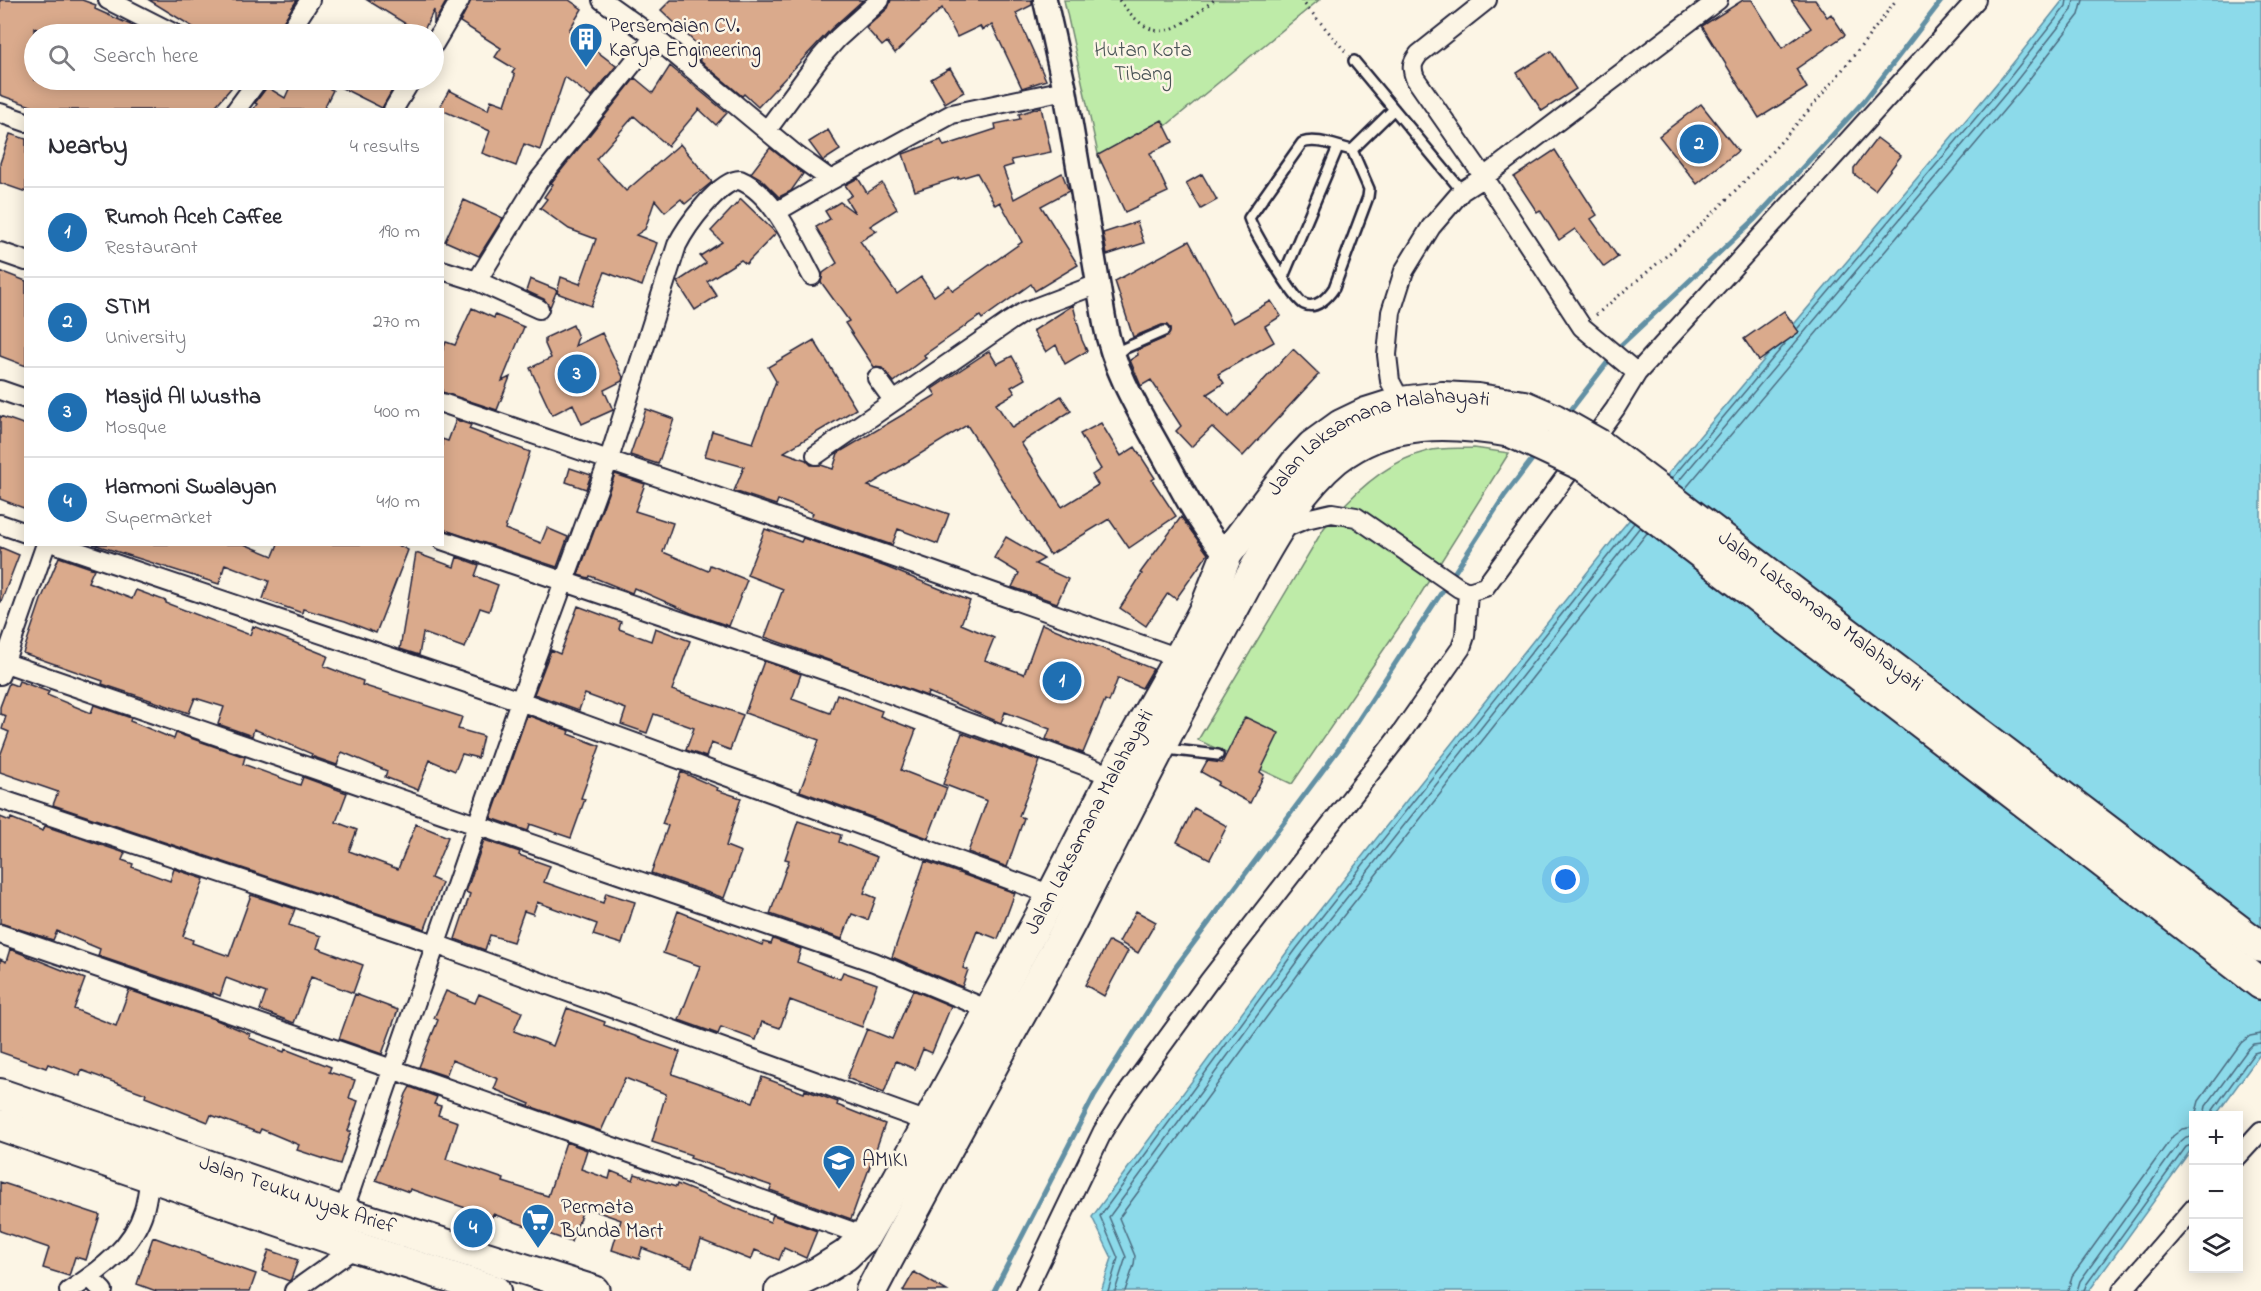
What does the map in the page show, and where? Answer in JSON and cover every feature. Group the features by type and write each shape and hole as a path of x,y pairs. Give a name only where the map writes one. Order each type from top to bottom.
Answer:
{"highway":[{"name":"Jalan Laksamana Malahayati","path":"871,1291 1074,915 1126,782 1179,658 1205,609 1227,554 1295,464 1312,446 1326,434 1358,417 1401,402 1442,397 1478,399 1593,456 2261,947"},
{"name":"Jalan Laksamana Malahayati","path":"780,1291 819,1272 846,1255 865,1236 1052,895 1126,782 1160,748 1254,569 1313,482 1337,459 1375,437 1413,426 1469,425 1517,419"},
{"name":"Jalan Laksamana Malahayati","path":"1654,502 2261,984"},
{"name":"Jalan Teuku Nyak Arief","path":"0,1094 343,1212 594,1291"},
{"name":"Jalan Teuku Nyak Arief","path":"0,1125 150,1178 495,1291"}],"street":[{"path":"108,0 155,24"},
{"path":"294,24 310,0"},
{"path":"444,27 460,0"},
{"path":"602,0 654,37 796,155 831,180"},
{"path":"767,130 820,58 838,38 880,0"},
{"path":"1045,0 1065,90 1112,353 1142,418 1184,493 1206,528 1227,554"},
{"path":"1487,0 1419,54 1413,62 1412,70 1415,78 1587,332 1637,373"},
{"path":"1401,402 1390,381 1387,355 1391,312 1404,271 1431,227 1462,191 1484,177 1718,0"},
{"path":"1279,530 1306,519 1332,513 1344,513 1368,522 1463,590 1485,586 1615,409 1637,373 1976,0"},
{"path":"477,281 539,180 654,37"},
{"path":"238,108 248,90"},
{"path":"394,108 405,90"},
{"path":"776,212 952,114 1065,90"},
{"path":"0,112 24,121"},
{"path":"343,1212 520,701 609,459 677,245 684,231 696,214 728,184 735,180 748,183 776,212 812,276"},
{"path":"0,252 24,260"},
{"path":"444,271 477,281 539,309"},
{"path":"816,455 1024,312 1098,284"},
{"path":"877,378 893,400"},
{"path":"0,390 24,398"},
{"path":"444,404 1179,658"},
{"path":"0,524 24,533"},
{"path":"444,541 847,678 1126,782"},
{"path":"45,546 1,666 477,824 874,962 989,1010"},
{"path":"62,546 520,701 1052,895"},
{"path":"1026,1291 1103,1131 1122,1099 1222,963 1402,732 1461,648 1465,636 1463,590"},
{"path":"0,799 435,944 928,1122"},
{"path":"0,934 865,1236"},
{"path":"2243,1151 2261,1131"},
{"path":"69,1291 90,1278 122,1250 144,1212 150,1178"},
{"path":"2122,1291 2189,1213"},
{"path":"294,1291 356,1247"},
{"path":"90,1278 103,1291"}],"lane":[{"path":"1354,61 1462,191"},
{"path":"1352,150 1394,109"},
{"path":"1308,140 1316,141 1352,150 1369,189 1334,288 1328,297 1312,306 1306,305 1298,299 1283,277 1250,221 1250,215 1302,143 1308,140"},
{"path":"1283,277 1338,147"},
{"path":"1112,353 1164,332"},
{"path":"1160,748 1218,755"}],"path":[{"path":"1119,0 1137,22 1157,32 1172,29 1184,23 1214,0"},
{"path":"1301,0 1354,61"},
{"path":"1587,332 1705,220 1765,159 1859,50 1896,0"}],"green space":[{"name":"Hutan Kota Tibang","path":"1064,0 1319,0 1140,147 1100,163"},
{"path":"1474,448 1509,453 1408,614 1292,784 1198,740 1324,528 1346,503 1384,471 1413,456 1439,449"}],"water":[{"path":"2063,0 2261,0 2261,1053 2219,1111 2189,1111 2189,1153 2089,1291 1101,1291 1112,1258 1092,1217 1292,945 1620,531 2002,77"}],"building":[{"path":"0,0 82,0 96,5 95,9 129,24 24,24 24,90 229,90 214,108 36,108 0,95"},
{"path":"149,0 297,0 282,24 188,24"},
{"path":"367,0 447,0 434,23 434,10 427,24 406,24"},
{"path":"471,0 569,0 582,9 569,30 616,66 591,97 565,77 540,150 524,144 516,166 482,153 490,131 444,111 444,108 440,108 449,90 488,110 491,100 505,105 515,75 512,73 515,69 495,57 501,48 460,22"},
{"path":"671,0 863,0 831,29 758,107 699,60 705,52 661,10"},
{"path":"891,0 1032,0 1032,5 1016,13 1046,80 1022,88 992,25 982,30 980,26 957,37 942,8 895,53 887,42 882,46 866,28 888,8"},
{"path":"1743,0 1752,0 1782,48 1811,28 1791,0 1815,0 1827,17 1831,14 1845,35 1796,69 1807,88 1759,118 1702,26"},
{"path":"1551,51 1576,89 1542,111 1517,73"},
{"path":"670,66 727,113 716,125 699,109 668,146 634,116 596,159 626,191 680,144 712,182 685,204 681,199 665,212 655,200 645,229 636,235 657,243 642,286 605,272 591,306 557,293 561,277 580,284 596,239 569,229 540,208 547,199 544,197 553,184 551,183 635,78 653,93"},
{"path":"950,68 964,92 945,103 931,79"},
{"path":"265,90 272,90 285,98 289,90 333,90 324,108 254,108 257,104 255,103"},
{"path":"346,90 392,90 382,108"},
{"path":"1701,104 1738,151 1697,184 1659,136"},
{"path":"1041,107 1051,152 1011,160 1013,165 1003,168 1014,199 1062,173 1069,191 1041,206 1078,265 1035,291 1031,284 982,319 980,316 924,355 926,358 894,382 882,368 874,367 845,323 849,321 821,282 823,273 837,263 816,227 830,219 825,211 840,202 855,213 846,199 852,195 845,185 858,178 867,193 882,183 897,209 870,226 877,231 860,241 897,294 921,277 934,296 949,285 953,291 1022,242 1000,202 995,205 977,173 915,191 903,154 941,140 944,146 996,129 995,124 1020,119 1019,114"},
{"path":"1162,120 1173,142 1150,153 1168,192 1125,212 1098,155"},
{"path":"828,130 840,150 823,161 809,142"},
{"path":"10,134 24,138 24,191 0,183 0,163"},
{"path":"1877,138 1901,156 1875,190 1854,174 1854,168"},
{"path":"770,148 803,174 791,191 779,197 760,178 751,173"},
{"path":"1555,150 1597,215 1591,219 1618,257 1604,267 1575,229 1559,240 1540,210 1537,212 1514,177"},
{"path":"1202,174 1217,200 1201,209 1186,183"},
{"path":"741,199 776,233 746,264 741,260 707,281 717,296 695,310 677,282 706,263 700,256 722,242 711,231"},
{"path":"464,200 503,218 479,256 445,241"},
{"path":"1137,222 1144,243 1107,255 1103,233"},
{"path":"1189,241 1233,323 1271,301 1281,316 1265,326 1274,342 1218,374 1224,383 1207,394 1229,417 1293,349 1319,374 1243,456 1212,427 1191,447 1176,431 1181,426 1151,380 1141,386 1130,360 1138,355 1137,350 1167,337 1170,329 1167,325 1162,325 1133,337 1115,281"},
{"path":"0,271 24,280 24,365 0,356"},
{"path":"530,279 557,290 550,307 544,299 526,291"},
{"path":"1073,305 1087,351 1065,364 1056,345 1046,352 1033,331"},
{"path":"472,308 494,318 495,315 524,327 502,381 510,377 497,410 444,393 444,347 446,342 455,345"},
{"path":"1784,311 1799,332 1759,361 1744,339"},
{"path":"573,325 578,337 575,346 602,333 623,377 622,381 604,390 613,410 582,424 573,404 552,415 530,368 551,358 545,338"},
{"path":"814,340 856,409 784,452 806,460 811,465 833,469 838,453 936,395 932,389 989,351 997,364 1012,356 1025,379 1011,387 1015,393 996,404 1012,428 1061,396 1071,411 1021,443 1062,507 1098,485 1092,475 1101,469 1080,434 1101,423 1121,456 1135,447 1155,478 1152,480 1176,516 1129,548 1109,519 1050,555 967,425 868,486 949,514 938,544 898,529 892,545 811,517 813,513 778,500 776,505 734,491 744,467 705,456 712,431 753,443 776,381 768,367"},
{"path":"646,409 674,419 658,464 630,455"},
{"path":"0,416 24,424 24,508 0,499"},
{"path":"456,420 471,425 469,429 530,452 505,529 541,543 547,528 568,537 557,567 444,530 444,440 448,441"},
{"path":"570,468 591,475 586,489 566,482"},
{"path":"615,474 645,484 635,511 673,523 663,552 708,571 710,565 747,580 729,626 691,613 634,588 632,593 590,576 589,578 578,575"},
{"path":"1181,517 1208,554 1176,599 1168,593 1146,626 1120,608 1142,574 1140,573"},
{"path":"765,529 801,542 803,538 886,567 970,601 961,624 994,638 985,660 1024,674 1042,624 1153,669 1142,688 1118,678 1109,702 1105,700 1083,753 1046,739 1050,729 1005,712 1001,723 928,692 927,696 765,637 783,589 747,575"},
{"path":"1006,537 1044,559 1035,564 1068,579 1057,603 1012,587 1019,573 994,558"},
{"path":"99,546 249,546 273,556 277,546 400,546 408,550 376,633 345,621 303,609 302,613 263,599 269,581 225,564 219,584"},
{"path":"0,547 19,555 1,602 0,602"},
{"path":"416,553 454,567 457,557 479,565 475,576 498,585 489,611 480,608 465,648 423,633 419,655 400,649"},
{"path":"59,557 94,569 88,582 132,599 136,590 250,635 253,626 328,656 324,666 363,681 362,685 462,717 458,729 483,736 478,758 462,754 455,771 430,760 418,790 385,777 387,771 342,752 337,765 311,756 312,754 254,729 252,736 218,724 224,707 195,698 189,713 102,684 103,681 23,653"},
{"path":"578,606 621,622 619,629 651,641 655,628 690,641 672,690 743,715 730,750 711,743 706,757 686,750 694,728 654,714 647,733 621,724 626,709 585,694 579,710 534,694 551,650 560,654"},
{"path":"764,661 801,674 792,699 830,713 837,694 882,711 880,716 916,730 901,770 947,788 928,838 800,791 819,740 745,713"},
{"path":"19,681 49,692 47,695 91,713 94,705 131,718 130,721 174,739 176,733 245,757 243,764 300,785 303,777 347,793 336,822 357,830 349,851 398,869 416,824 448,837 431,878 442,883 425,929 53,805 58,792 0,772 0,756 9,732 2,729 6,716 0,714 0,707 9,683 17,686"},
{"path":"527,715 570,731 569,734 600,746 581,798 585,799 571,838 530,824 528,831 491,818"},
{"path":"1245,717 1279,733 1260,772 1264,775 1250,803 1217,785 1219,782 1201,772 1207,761 1222,763"},
{"path":"962,733 1040,761 1019,816 1024,818 1007,867 968,852 987,801 943,784"},
{"path":"681,772 718,788 717,790 741,798 726,846 741,852 724,898 651,873 668,826 662,824"},
{"path":"1194,808 1227,826 1210,859 1177,842"},
{"path":"0,817 10,821 11,818 43,831 45,826 125,853 122,860 133,864 132,867 170,881 174,869 204,879 183,936 193,940 192,943 229,956 251,895 295,909 289,925 321,936 317,948 363,965 353,993 311,977 294,1023 260,1010 266,993 226,978 220,996 213,993 213,995 98,956 100,949 57,931 53,940 0,923"},
{"path":"798,821 841,835 839,842 877,857 864,893 876,898 868,920 852,914 842,939 770,914 789,860 785,859"},
{"path":"484,840 520,852 519,855 550,866 544,882 603,903 606,893 635,902 622,944 593,935 597,924 537,902 533,914 524,911 513,942 490,935 485,950 455,939 470,894 466,892"},
{"path":"925,861 1015,893 998,939 977,931 963,968 968,970 962,987 892,957"},
{"path":"678,911 762,945 763,942 771,944 773,939 801,949 797,962 840,979 843,972 877,984 862,1027 790,1000 780,1028 762,1022 756,1040 721,1027 718,1034 679,1020 700,966 663,953"},
{"path":"1136,911 1156,922 1138,953 1119,942"},
{"path":"1109,941 1128,951 1104,996 1085,985"},
{"path":"10,949 85,979 74,1009 116,1026 129,990 214,1019 250,1034 249,1038 331,1067 329,1072 355,1080 349,1098 358,1101 340,1164 297,1150 299,1145 261,1129 259,1133 211,1115 208,1122 145,1097 146,1094 81,1070 80,1076 48,1064 46,1068 0,1052 0,959 6,962"},
{"path":"913,990 951,1006 932,1053 923,1049 915,1069 896,1061 884,1093 847,1078 867,1029 892,1039"},
{"path":"446,991 475,1003 479,994 522,1012 514,1031 553,1046 567,1008 605,1022 604,1025 680,1052 672,1074 753,1102 762,1077 804,1093 805,1090 838,1102 837,1105 885,1124 851,1219 770,1190 772,1186 690,1158 691,1155 652,1142 666,1094 625,1078 601,1131 529,1106 530,1104 494,1089 498,1079 452,1060 446,1076 419,1067 438,1020 434,1018"},
{"path":"355,994 398,1010 382,1054 339,1039"},
{"path":"410,1087 437,1097 434,1104 441,1106 438,1115 458,1122 446,1159 504,1179 503,1182 548,1196 566,1142 587,1150 581,1169 609,1179 611,1171 633,1180 635,1174 676,1187 677,1184 770,1222 773,1215 817,1231 806,1258 784,1248 779,1260 755,1250 751,1260 701,1240 692,1267 642,1248 639,1259 612,1250 621,1220 584,1207 571,1242 493,1214 492,1217 410,1189 409,1192 376,1180"},
{"path":"0,1182 100,1215 86,1260 75,1257 69,1276 43,1268 49,1248 0,1231"},
{"path":"153,1237 256,1274 250,1291 156,1291 137,1284"},
{"path":"269,1250 298,1260 289,1281 262,1271"},
{"path":"914,1272 947,1291 903,1291"}],"waterway":[{"path":"1567,415 1620,346 1754,220 1864,101 1942,0"},
{"path":"994,1291 1094,1096 1175,968 1344,742 1505,495 1537,453"}],"place":[{"name":"Persemaian CV. Karya Engineering","path":"586,68"},
{"name":"STIM","path":"1699,144"},
{"name":"Masjid Al Wustha","path":"577,374"},
{"name":"Rumoh Aceh Caffee","path":"1062,681"},
{"name":"AMIKI","path":"839,1190"},
{"name":"Harmoni Swalayan","path":"473,1228"},
{"name":"Permata Bunda Mart","path":"538,1249"}]}
